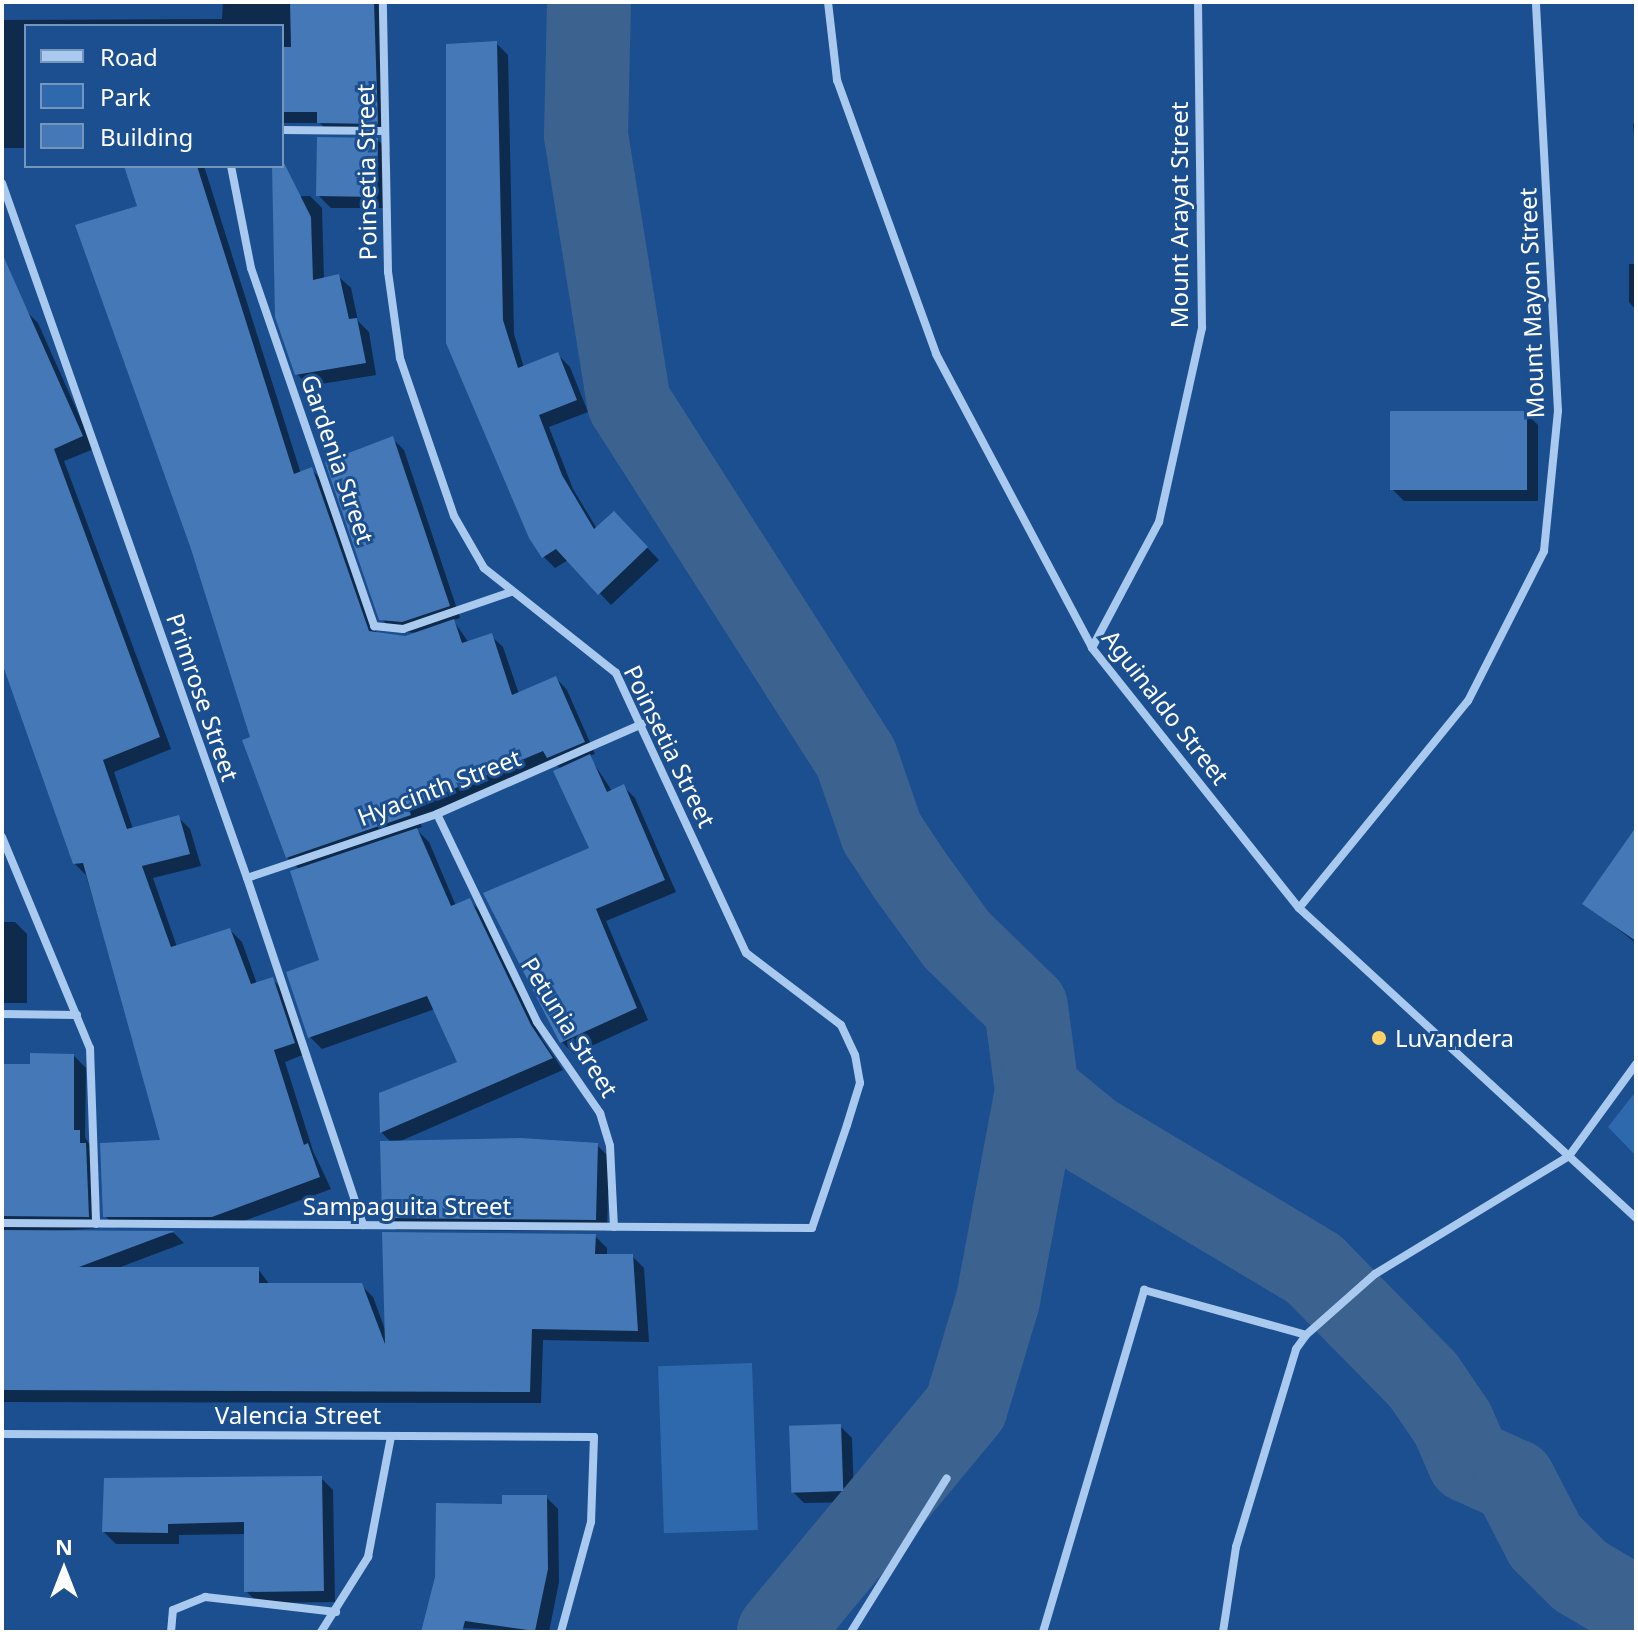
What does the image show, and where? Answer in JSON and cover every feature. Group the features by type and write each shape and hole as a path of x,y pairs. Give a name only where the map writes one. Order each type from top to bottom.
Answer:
{"street":[{"name":"Poinsetia Street","path":"383,2 388,272 400,358 454,516 484,568 616,673 746,953 841,1025 855,1055 860,1083 812,1228"},
{"name":"Aguinaldo Street","path":"828,2 837,80 936,354 1092,648 1299,908 1636,1218"},
{"name":"Mount Arayat Street","path":"1092,648 1159,522 1202,328 1198,2"},
{"name":"Mount Mayon Street","path":"1299,908 1468,701 1544,551 1558,411 1536,2"},
{"path":"284,130 385,131"},
{"name":"Gardenia Street","path":"231,168 251,268 374,626 403,629 511,592"},
{"name":"Primrose Street","path":"2,183 247,878 363,1225"},
{"name":"Hyacinth Street","path":"247,878 437,814 642,724"},
{"name":"Petunia Street","path":"437,814 537,1022 600,1113 610,1146 614,1227"},
{"path":"2,837 90,1048 96,1224"},
{"path":"2,1014 77,1015"},
{"path":"1223,1632 1236,1547 1296,1349 1306,1335 1375,1274 1569,1156 1636,1064"},
{"name":"Sampaguita Street","path":"2,1223 812,1228"},
{"path":"1043,1632 1144,1290 1306,1335"},
{"name":"Valencia Street","path":"2,1434 594,1437 591,1522 561,1632"},
{"path":"321,1632 368,1557 391,1436"},
{"path":"851,1632 947,1478"},
{"path":"171,1632 173,1610 205,1597 336,1612"}],"green space":[{"path":"1636,1091 1636,1156 1608,1127"},
{"path":"752,1363 758,1530 664,1533 658,1366"}],"building":[{"path":"290,2 374,2 378,124 317,123 317,112 284,112 284,47 291,47"},
{"path":"497,41 503,320 518,368 558,352 577,400 539,415 562,475 594,529 614,511 648,547 598,595 556,549 542,558 529,538 446,343 446,44"},
{"path":"317,137 378,138 377,197 316,196"},
{"path":"284,163 311,217 313,280 339,274 349,319 357,318 366,363 295,375 275,317 272,168 284,168"},
{"path":"125,168 198,168 294,474 312,467 369,631 405,636 454,619 462,643 492,633 512,695 556,676 585,742 547,758 543,751 408,808 411,815 286,858 242,740 250,737 191,549 75,225 137,206"},
{"path":"2,253 83,436 54,449 160,737 103,760 127,829 179,815 190,854 142,866 171,947 230,928 251,984 273,977 295,1043 274,1050 304,1145 308,1143 320,1177 212,1217 103,1217 100,1143 160,1140 83,863 73,864 2,663"},
{"path":"1390,411 1527,411 1527,490 1390,490"},
{"path":"393,436 450,606 402,622 379,620 325,462"},
{"path":"590,754 607,792 624,784 665,880 596,909 637,1008 560,1043 483,893 589,848 553,771"},
{"path":"1636,827 1636,941 1582,904"},
{"path":"417,828 451,906 470,898 531,1025 553,1058 380,1133 379,1093 457,1062 427,996 308,1038 286,972 319,960 290,871"},
{"path":"30,1053 74,1054 74,1130 80,1130 80,1143 86,1143 89,1217 2,1216 2,1064 30,1064"},
{"path":"521,1138 598,1143 596,1220 382,1218 380,1141"},
{"path":"2,1230 175,1231 79,1267 259,1267 259,1283 362,1283 385,1344 382,1232 596,1234 595,1254 633,1254 638,1331 532,1329 530,1392 4,1390"},
{"path":"841,1424 843,1491 791,1493 789,1426"},
{"path":"322,1476 324,1591 244,1592 244,1522 168,1524 168,1533 102,1532 104,1478"},
{"path":"502,1495 547,1495 548,1569 535,1631 465,1621 462,1632 421,1632 435,1577 436,1503 502,1504"}],"waterway":[{"path":"589,2 586,135 629,403 856,758 882,833 957,940 1026,1007 1037,1091 998,1300 966,1407 779,1632"},
{"path":"1037,1091 1092,1136 1314,1269 1423,1380 1453,1424 1469,1461 1514,1481 1545,1541 1580,1576 1636,1609"}],"place":[{"name":"Luvandera","path":"1379,1038"}]}
